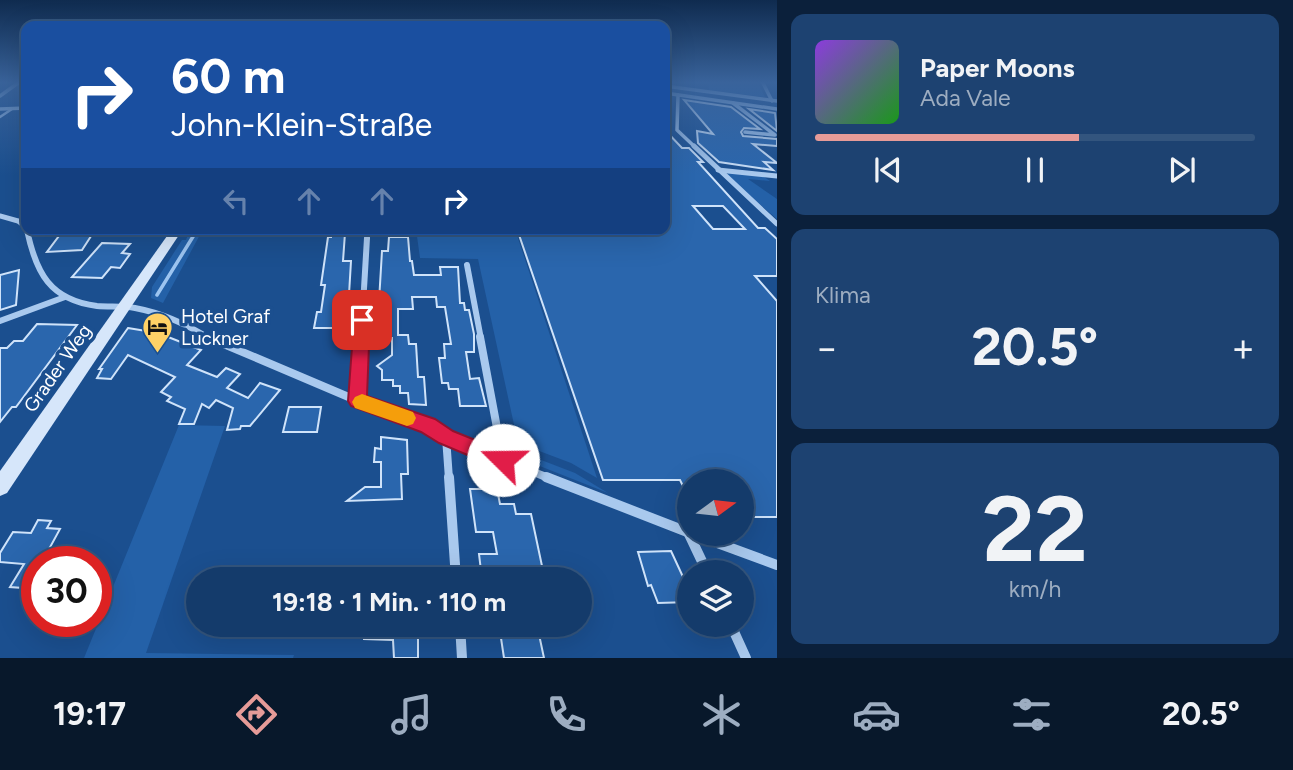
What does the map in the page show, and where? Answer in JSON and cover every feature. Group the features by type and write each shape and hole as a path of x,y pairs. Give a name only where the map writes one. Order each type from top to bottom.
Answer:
{"street":[{"path":"677,114 677,130 777,224"},
{"path":"745,132 775,135 747,114"},
{"path":"717,170 777,176"},
{"path":"0,216 21,223"},
{"path":"29,235 36,267 50,287 65,298 82,304 143,310 197,330 216,344 358,401 428,425 446,437 677,528"},
{"name":"Grader Weg","path":"0,487 174,235"},
{"path":"358,401 367,238"},
{"path":"467,265 503,460"},
{"path":"0,321 65,298"},
{"path":"446,437 455,567"},
{"path":"725,546 777,565"},
{"path":"461,637 462,658"},
{"path":"736,637 746,658"}],"shaded area":[{"path":"728,173 760,174 770,181 748,179 777,199 777,219 728,177"},
{"path":"188,235 200,235 163,303 151,298 152,287 182,240 186,240"},
{"path":"417,235 517,235 597,478 571,463 518,443 478,259 420,258"},
{"path":"179,425 225,426 146,653 294,655 293,658 84,658 93,637 112,637 112,589"},
{"path":"523,453 575,473 608,493 522,459"}],"building":[{"path":"696,114 740,114 760,129 744,128 741,132 743,136 777,139 777,146 753,144 777,163 764,162 773,170 719,162 698,143 697,131 713,134"},
{"path":"755,114 775,114 777,131"},
{"path":"670,135 682,148 689,148 703,162 698,162 758,228 765,228 777,239 777,276 755,276 777,301 777,517 754,517 754,469 677,469 677,480 603,480 519,235 670,235","holes":["693,206 723,206 745,229 713,229"]},
{"path":"60,235 92,235 82,250 47,252"},
{"path":"345,235 343,261 351,261 347,328 314,328 317,312 321,312 325,285 321,285 328,237"},
{"path":"389,237 408,237 414,275 441,275 440,267 458,267 460,303 464,303 465,310 469,310 474,334 474,352 466,352 470,379 479,378 486,406 460,406 458,389 449,389 448,383 442,383 439,358 445,358 444,344 451,344 445,307 437,307 436,297 412,297 413,309 398,309 398,335 408,335 409,344 416,344 418,377 424,377 426,405 409,404 408,393 400,393 400,386 393,386 393,380 382,380 382,370 377,366 392,355 392,338 377,335 382,251 388,251"},
{"path":"102,243 130,244 122,253 130,254 120,268 111,267 102,278 72,277"},
{"path":"19,270 16,305 0,310 0,275"},
{"path":"37,324 77,325 16,407 12,407 0,422 0,348 7,348 14,341 23,341"},
{"path":"128,328 158,333 201,350 187,365 217,377 226,368 240,374 227,388 248,398 260,383 280,390 250,426 227,430 233,408 216,400 209,408 202,404 194,424 179,424 185,409 167,401 171,397 161,392 175,377 128,355 111,379 97,378 102,369 99,369"},
{"path":"289,407 321,407 317,432 283,432"},
{"path":"381,437 407,440 408,474 401,474 402,499 347,501 365,487 381,487 381,462 374,462 375,448 381,449"},
{"path":"470,489 497,489 500,504 514,504 516,514 531,514 542,566 481,567 479,554 497,554 493,532 476,532"},
{"path":"38,520 51,521 47,528 60,529 51,546 21,546 21,564 0,562 0,553 13,532 31,533"},
{"path":"671,551 677,564 677,602 658,603 651,585 648,586 638,552"},
{"path":"21,569 21,588 10,587"},
{"path":"418,637 418,658 394,658 393,640 364,639"},
{"path":"501,637 540,637 544,658 504,658"}],"waterway":[{"path":"157,295 194,235"}],"slow traffic":[{"path":"362,402 407,418"}],"place":[{"name":"Hotel Graf Luckner","path":"158,354"}],"route":[{"path":"362,320 358,401 428,425 446,437 503,460"}]}
